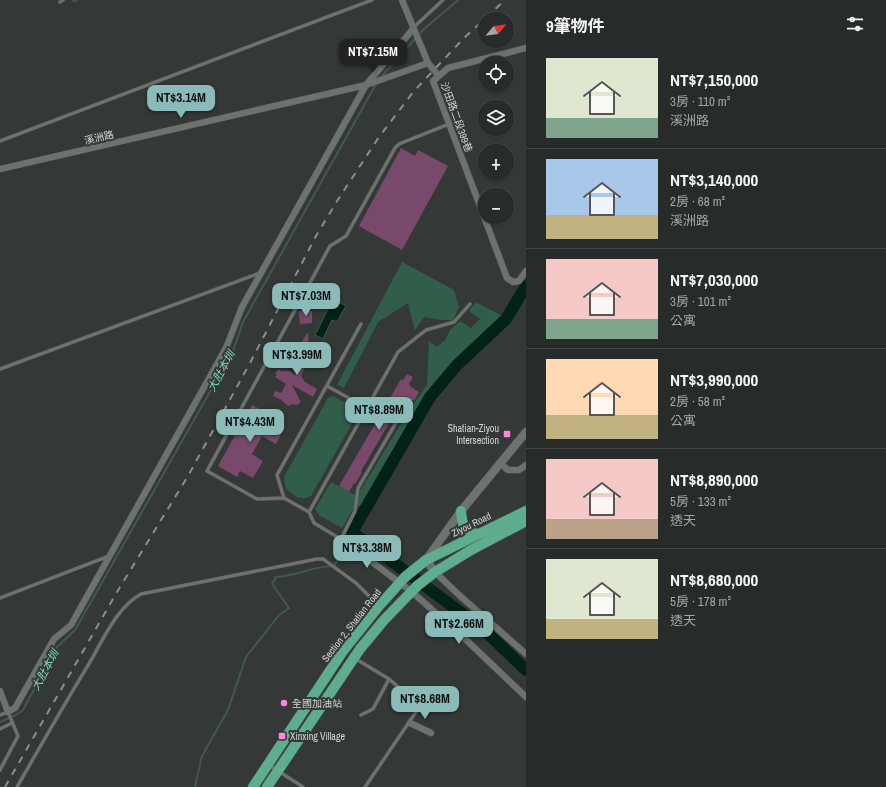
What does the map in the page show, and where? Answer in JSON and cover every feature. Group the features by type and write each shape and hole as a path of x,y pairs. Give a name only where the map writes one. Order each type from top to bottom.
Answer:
{"main road":[{"path":"460,511 462,525 465,530 477,534"},
{"name":"Ziyou Road","path":"426,560 526,511"},
{"path":"267,787 354,657 384,620 418,586 435,572 471,550 526,522"},
{"name":"Section 2, Shatian Road","path":"253,787 343,652 378,606 403,580 426,560"}],"street":[{"path":"402,0 412,29 428,63 438,75 448,68 526,48"},
{"path":"0,691 8,712 15,708 54,639 71,625 226,348 242,307 366,86 412,29"},
{"name":"溪洲路","path":"0,170 366,86 428,63"},
{"name":"沙田路二段399巷","path":"438,75 433,82 507,278 512,282 519,281 526,271"},
{"name":"Section 2, Shatian Road","path":"426,560 460,511 526,432"},
{"path":"500,463 508,470 519,470 526,465"},
{"path":"342,540 403,580 418,586 462,636 526,697"},
{"path":"426,560 435,572 459,595 526,654"},
{"path":"410,723 431,733"}],"lane":[{"path":"0,140 372,0"},
{"path":"412,29 443,0"},
{"path":"408,402 358,488 355,511 342,540 314,522 309,512 284,498 257,499 207,471 330,246 346,236 395,148 399,144 449,124"},
{"path":"0,369 262,272"},
{"path":"309,512 398,352 426,330 454,322 470,304"},
{"path":"284,498 277,475 361,324"},
{"path":"326,386 367,408"},
{"path":"0,598 109,556"},
{"path":"17,787 53,722 118,616 134,597 141,594 318,558 356,583 378,606"},
{"path":"354,657 389,679 420,706 410,723 365,787"},
{"path":"362,715 372,709 389,679"},
{"path":"0,715 8,712 18,736 0,770"},
{"path":"0,729 12,723"},
{"path":"268,764 303,787"}],"shaded area":[{"path":"402,262 454,290 459,307 453,320 441,320 424,317 415,330 408,303 378,322 344,388 337,385"},
{"path":"333,299 346,306 337,322 332,320 323,339 315,335"},
{"path":"476,302 506,318 464,356 438,385 372,501 358,506 358,500 342,528 319,515 315,509 331,482 359,497 360,491 410,409 427,385 429,341 437,347 446,339 450,330 460,321 471,328 480,319 469,311"},
{"path":"333,396 357,409 358,413 311,496 307,498 297,497 286,489 284,477 328,398"}],"building":[{"path":"401,148 415,156 418,150 448,166 402,250 359,226"},
{"path":"299,311 312,311 312,323 300,324"},
{"path":"308,332 309,350 320,356 312,366 310,365 308,368 305,366 301,376 305,382 317,389 313,397 292,385 301,402 297,405 293,404 288,406 280,399 273,396 275,391 281,393 286,384 275,377 277,375 275,374 278,369 282,371 289,371 295,375 299,366 300,358 288,356 296,351"},
{"path":"407,374 413,377 409,384 411,387 419,392 414,401 405,396 349,492 339,486 401,379 403,380"},
{"path":"252,405 273,416 271,420 285,427 276,444 262,436 252,454 263,461 253,478 240,471 237,477 218,466"}],"waterway":[{"path":"73,1 77,0"},
{"name":"大肚本圳","path":"381,77 424,29 458,0"},
{"name":"大肚本圳","path":"0,722 23,710 57,647 75,630 233,351 243,322 376,84"},
{"path":"526,286 506,319 457,365 430,397 352,532 482,628 526,670"},
{"path":"195,787 202,756 228,710 246,657 279,615 289,608 272,584 276,577 291,575 326,566 334,566 352,532"}],"railway":[{"path":"5,787 117,592 188,476 250,363 316,236 339,198 379,137 414,91 464,38 505,0"}],"place":[{"name":"Shatian-Ziyou Intersection","path":"507,434"},
{"name":"全國加油站","path":"284,703"},
{"name":"Xinxing Village","path":"282,736"}]}
